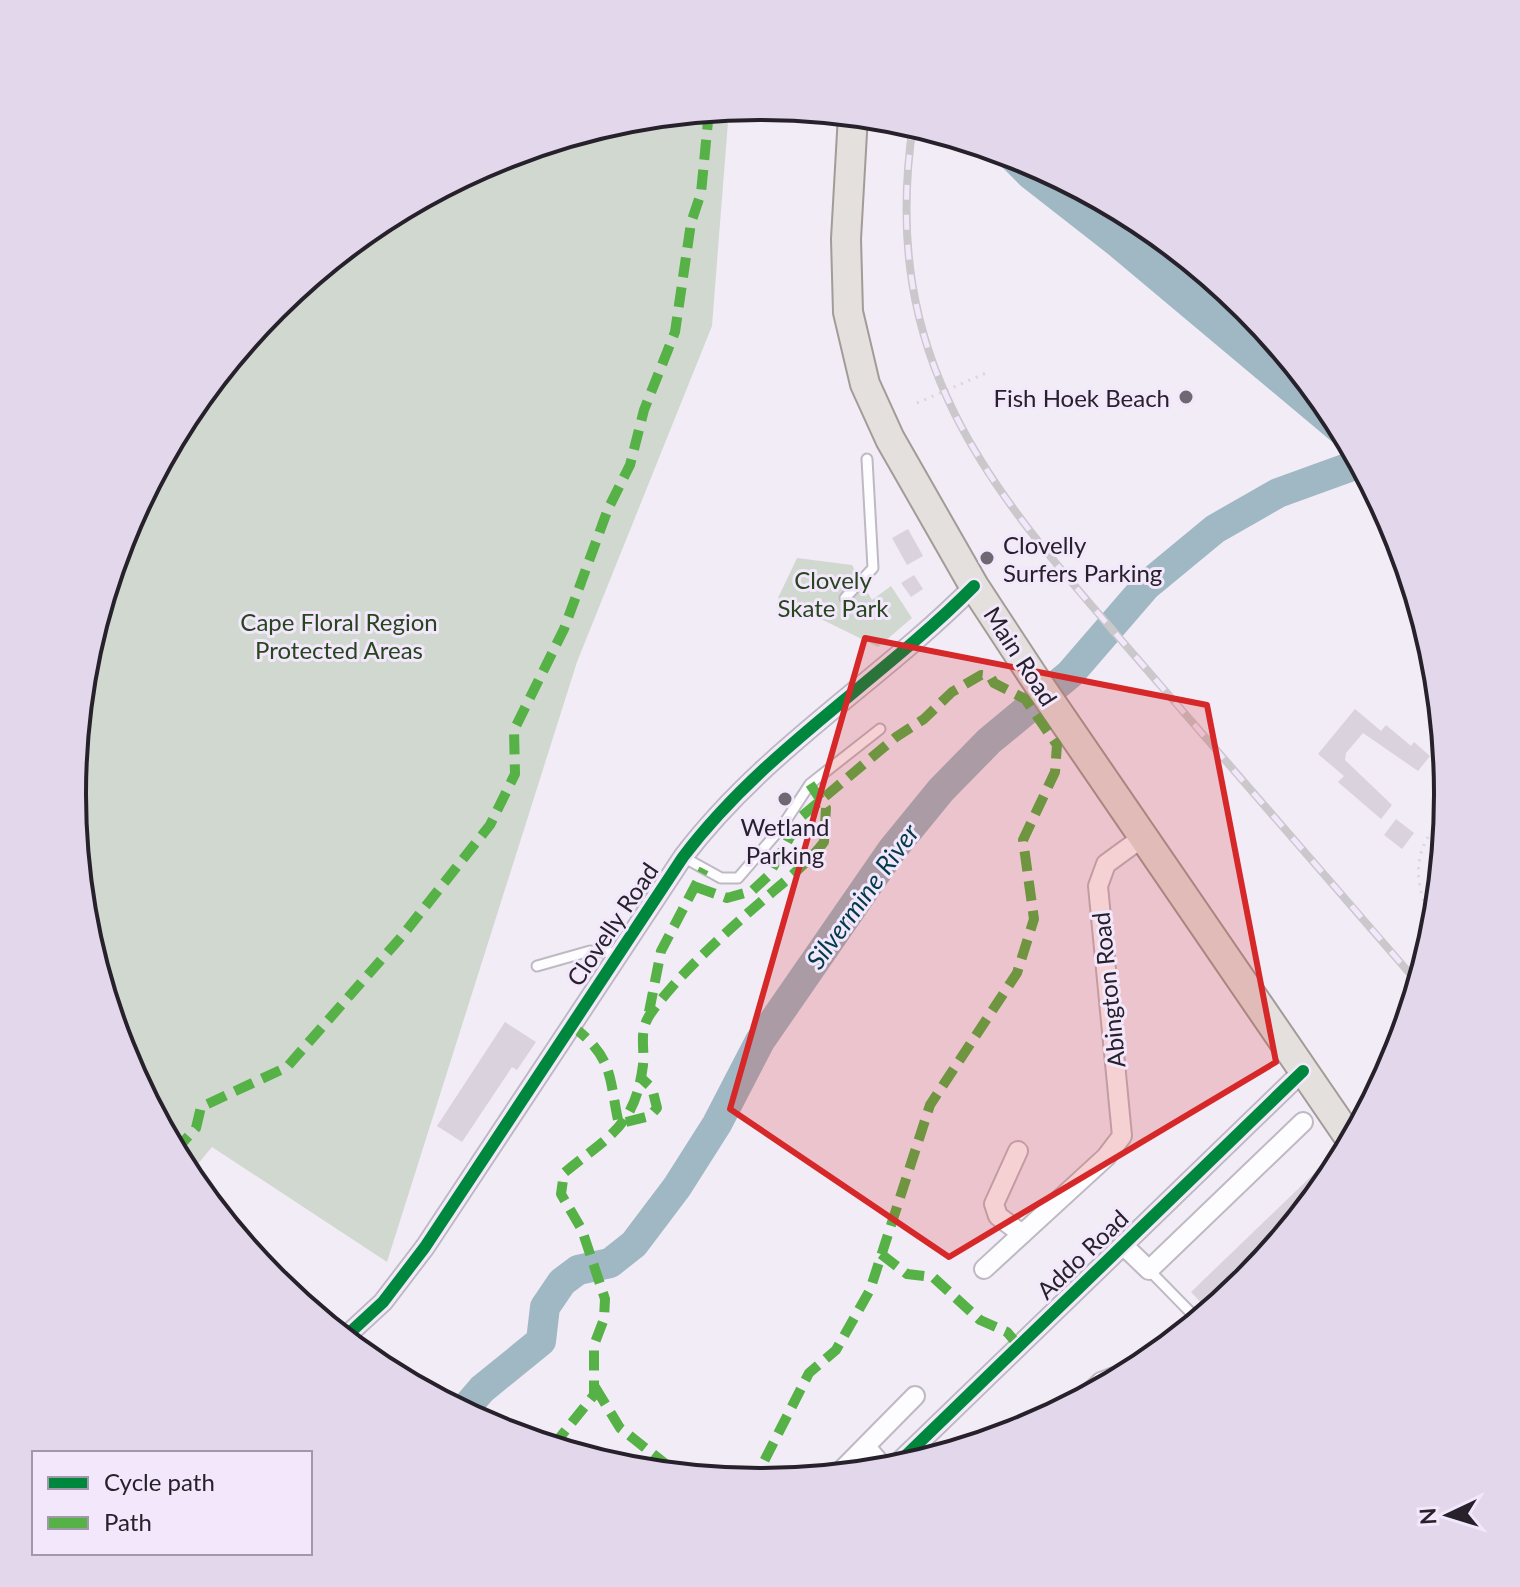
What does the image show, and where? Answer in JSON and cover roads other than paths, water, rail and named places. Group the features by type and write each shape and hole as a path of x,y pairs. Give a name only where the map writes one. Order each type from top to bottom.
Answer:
{"main road":[{"name":"Main Road","path":"852,126 845,281 855,347 865,384 890,439 974,586 1033,676 1344,1130"}],"street":[{"name":"Clovelly Road","path":"353,1330 388,1296 425,1247 683,857 724,804 767,763 974,586"},
{"name":"Abington Road","path":"1022,1234 1106,1157 1123,1131 1098,880 1106,864 1143,837"},
{"name":"Addo Road","path":"911,1450 1303,1071"},
{"path":"1123,1245 1149,1270 1303,1122"},
{"path":"984,1269 1022,1234 998,1216 994,1204 1018,1151"},
{"path":"851,1462 915,1396"},
{"path":"866,1447 875,1458"}],"lane":[{"path":"845,598 873,568 867,459"},
{"path":"683,857 721,878 738,878 757,859 810,784 880,729"},
{"path":"537,966 590,951 619,953"},
{"path":"1149,1270 1190,1312"}],"water":[{"path":"998,163 1097,210 1170,259 1237,317 1267,349 1295,383 1337,446 1108,254 1021,186"}],"waterway":[{"name":"Silvermine River","path":"471,1402 482,1389 541,1341 545,1307 562,1282 578,1270 610,1263 634,1244 677,1187 717,1124 760,1041 892,850 941,790 989,741 1070,674 1146,586 1215,529 1278,493 1349,467"}],"railway":[{"path":"912,137 907,215 914,295 935,368 966,435 1006,498 1053,560 1409,973"}],"place":[{"name":"Fish Hoek Beach","path":"1186,397"},
{"name":"Clovelly Surfers Parking","path":"987,558"},
{"name":"Wetland Parking","path":"785,799"}],"park label":[{"name":"Clovely Skate Park","path":"833,593"},
{"name":"Cape Floral Region Protected Areas","path":"339,635"}]}
